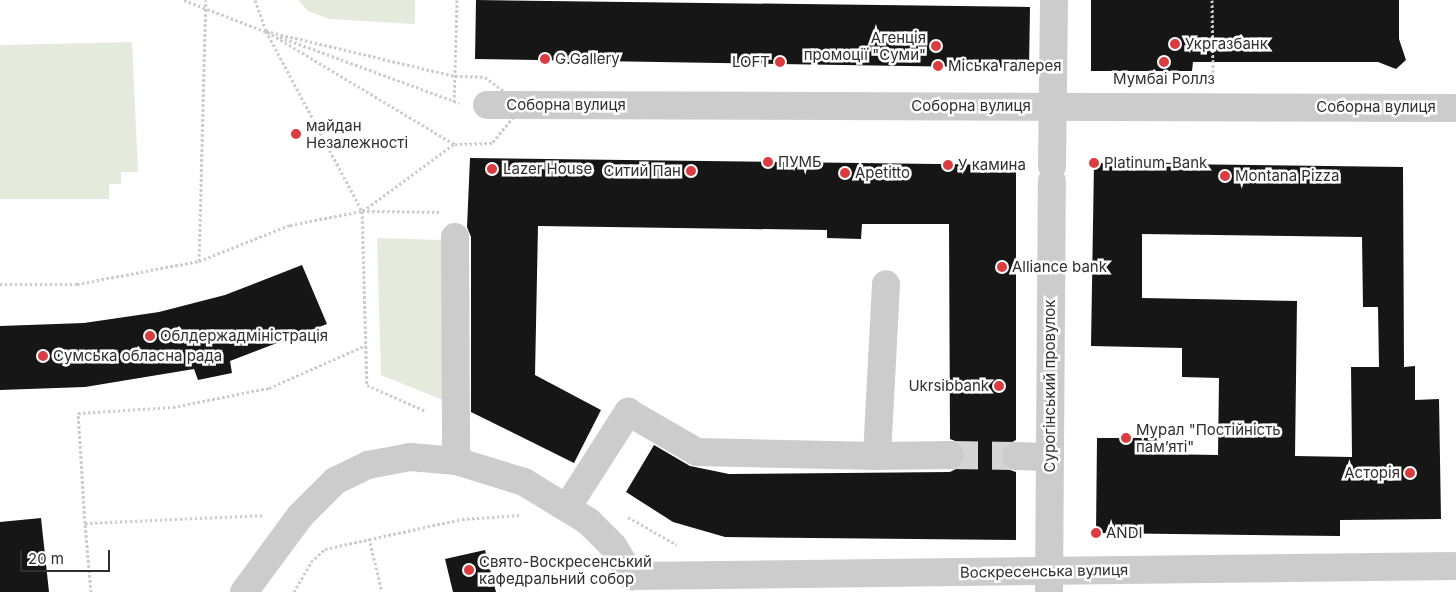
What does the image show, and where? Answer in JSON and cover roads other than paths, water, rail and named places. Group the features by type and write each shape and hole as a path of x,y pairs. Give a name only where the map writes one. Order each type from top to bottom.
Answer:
{"street":[{"name":"Сурогінський провулок","path":"1049,581 1054,0"},
{"name":"Соборна вулиця","path":"486,105 1456,108"},
{"path":"455,238 456,461"},
{"path":"877,456 886,284"},
{"path":"568,506 628,412 697,452 950,456"},
{"path":"1016,456 1050,457"},
{"path":"244,592 300,516 336,482 368,465 410,457 456,461 524,482 568,506 614,546 632,584"},
{"name":"Воскресенська вулиця","path":"632,584 1049,581 1456,566"}],"tunnel":[{"path":"950,455 1016,456"}],"place":[{"name":"Укргазбанк","path":"1175,44"},
{"name":"Агенція промоції \"Суми\"","path":"936,46"},
{"name":"G.Gallery","path":"545,59"},
{"name":"LOFT","path":"780,62"},
{"name":"Мумбаі Роллз","path":"1164,62"},
{"name":"Міська галерея","path":"938,66"},
{"name":"майдан Незалежності","path":"296,134"},
{"name":"ПУМБ","path":"768,162"},
{"name":"Platinum-Bank","path":"1094,163"},
{"name":"У камина","path":"948,165"},
{"name":"Lazer House","path":"492,169"},
{"name":"Ситий Пан","path":"691,171"},
{"name":"Apetitto","path":"845,173"},
{"name":"Montana Pizza","path":"1225,176"},
{"name":"Alliance bank","path":"1002,267"},
{"name":"Облдержадміністрація","path":"150,336"},
{"name":"Сумська обласна рада","path":"43,356"},
{"name":"Ukrsibbank","path":"999,386"},
{"name":"Мурал \"Постійність пам’яті\"","path":"1126,438"},
{"name":"Асторія","path":"1410,473"},
{"name":"ANDI","path":"1096,533"},
{"name":"Свято-Воскресенський кафедральний собор","path":"469,570"}]}
